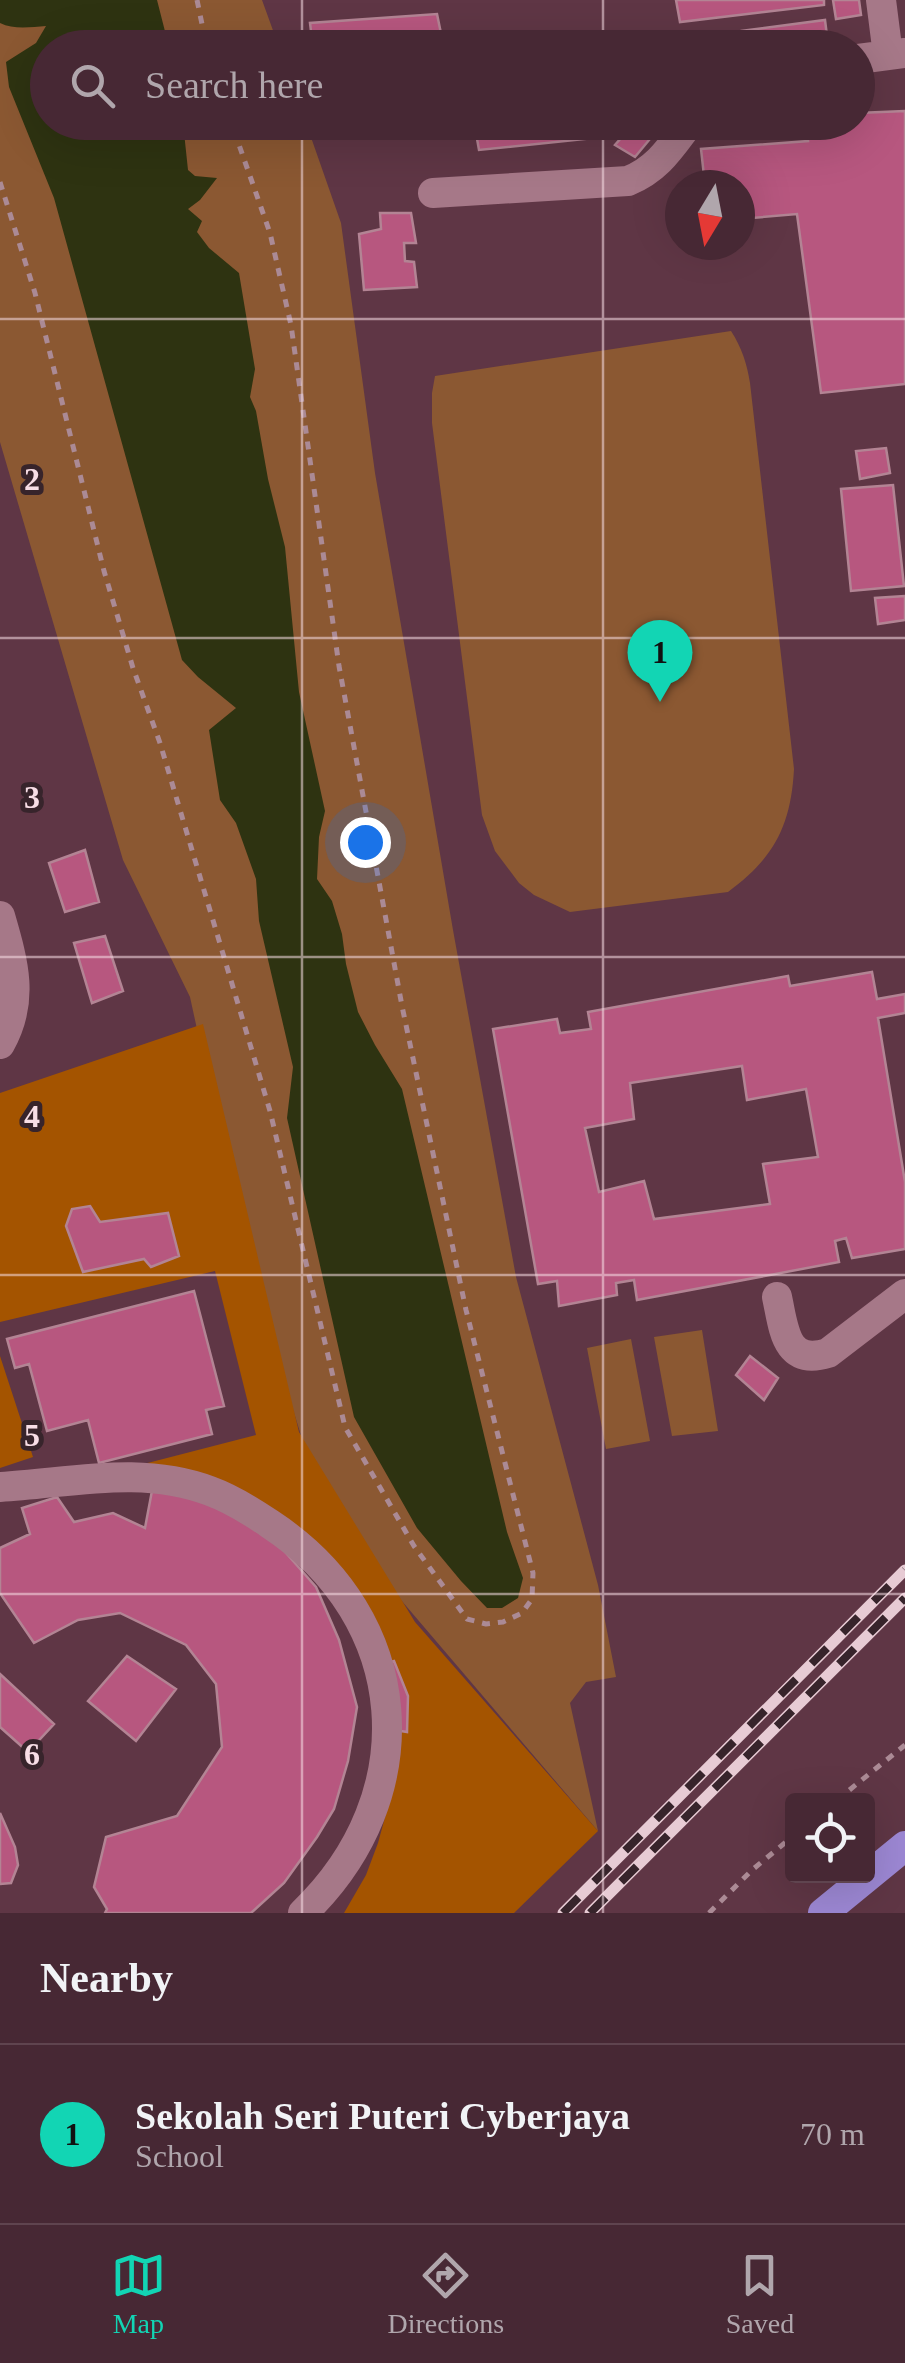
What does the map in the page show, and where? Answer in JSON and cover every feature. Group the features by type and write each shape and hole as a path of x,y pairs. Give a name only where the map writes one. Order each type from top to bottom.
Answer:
{"highway":[{"path":"823,1913 905,1846"}],"street":[{"path":"881,0 897,54"},
{"path":"433,193 628,180 647,173 677,140"},
{"path":"0,916 15,967 15,986 7,1031 0,1044"},
{"path":"778,1297 790,1346 801,1355 814,1357 828,1353 905,1294"},
{"path":"0,1487 128,1476 182,1482 240,1504 292,1538 336,1582 360,1621 378,1664 384,1694 386,1755 372,1816 359,1844 323,1894 303,1913"}],"path":[{"path":"196,0 203,30"},
{"path":"0,182 36,293 104,571 270,1110 345,1427 414,1546 467,1620 503,1622 522,1614 532,1599 534,1573 466,1310 402,1006 339,666 291,324 270,233 237,140"},
{"path":"846,1793 905,1746"},
{"path":"709,1913 785,1843"}],"shaded area":[{"path":"0,0 262,0 273,30 30,30 30,140 312,140 341,223 375,473 516,1277 598,1585 616,1677 586,1682 570,1703 598,1831 366,1559 305,1448 250,1272 190,997 123,860 0,442"},
{"path":"0,0 157,0 165,30 44,30 46,26 0,23"},
{"path":"30,47 30,139 9,87 6,62"},
{"path":"30,140 185,140 188,170 195,176 217,178 188,209 202,221 197,232 209,248 239,273 255,369 250,397 285,547 299,692 325,811 317,879 332,901 358,1012 402,1089 507,1532 523,1578 518,1598 502,1608 487,1608 417,1528 354,1417 287,1118 293,1067 259,921 256,879 236,823 220,800 209,730 236,708 182,660 54,198"},
{"path":"731,331 744,356 750,383 794,769 789,807 768,853 728,892 570,912 534,895 519,883 495,851 482,815 432,423 435,376"},
{"path":"203,1024 299,1432 415,1622 598,1831 514,1913 344,1913 366,1875 378,1843 387,1810 392,1743 334,1586 136,1466 256,1435 215,1271 0,1322 0,1093"},
{"path":"702,1330 718,1431 672,1436 654,1337"},
{"path":"631,1339 650,1441 606,1449 587,1348"},
{"path":"0,1356 33,1457 0,1468"}],"building":[{"path":"676,0 824,0 824,5 680,22"},
{"path":"833,0 859,0 861,15 836,19"},
{"path":"437,14 440,30 311,30 310,23"},
{"path":"825,20 826,30 749,30"},
{"path":"905,111 905,384 821,393 797,214 755,218 755,170 703,170 701,149 808,140 875,140 875,112"},
{"path":"477,140 575,140 479,150"},
{"path":"619,140 649,140 635,157 615,145"},
{"path":"380,213 411,213 416,243 404,243 405,261 414,262 417,287 364,290 359,234 381,229"},
{"path":"886,448 890,473 860,479 856,451"},
{"path":"893,485 904,586 851,591 841,489"},
{"path":"905,596 905,620 878,624 875,598"},
{"path":"85,850 99,902 65,912 49,863"},
{"path":"105,936 123,991 92,1003 74,943"},
{"path":"872,972 877,999 905,994 905,1013 878,1018 905,1182 905,1249 852,1258 846,1238 835,1241 839,1262 637,1300 634,1280 616,1283 617,1295 559,1306 557,1281 538,1284 493,1029 557,1019 560,1033 591,1029 588,1012 788,976 790,986","holes":["742,1066 747,1100 806,1089 818,1157 763,1164 770,1204 654,1219 644,1181 599,1192 585,1128 634,1119 630,1083"]},
{"path":"90,1206 100,1222 168,1213 179,1256 151,1267 144,1259 83,1272 66,1226 72,1209"},
{"path":"194,1291 224,1406 206,1410 212,1434 99,1463 88,1420 47,1431 29,1364 15,1368 7,1339"},
{"path":"750,1356 778,1378 764,1400 736,1375"},
{"path":"154,1480 222,1501 279,1545 316,1587 339,1640 357,1707 348,1761 334,1809 284,1883 251,1913 105,1913 107,1909 94,1887 106,1837 177,1816 222,1747 216,1684 186,1645 120,1613 78,1620 34,1643 0,1593 0,1548 30,1534 22,1508 57,1497 74,1522 113,1513 145,1528"},
{"path":"127,1656 176,1689 136,1741 88,1701"},
{"path":"394,1661 408,1696 407,1732 388,1729 377,1666"},
{"path":"0,1674 54,1724 28,1752 0,1727"},
{"path":"0,1813 15,1847 18,1865 11,1883 0,1884"}],"railway":[{"path":"563,1913 905,1570"},
{"path":"590,1913 905,1598"}],"place":[{"name":"Sekolah Seri Puteri Cyberjaya","path":"660,702"}]}
